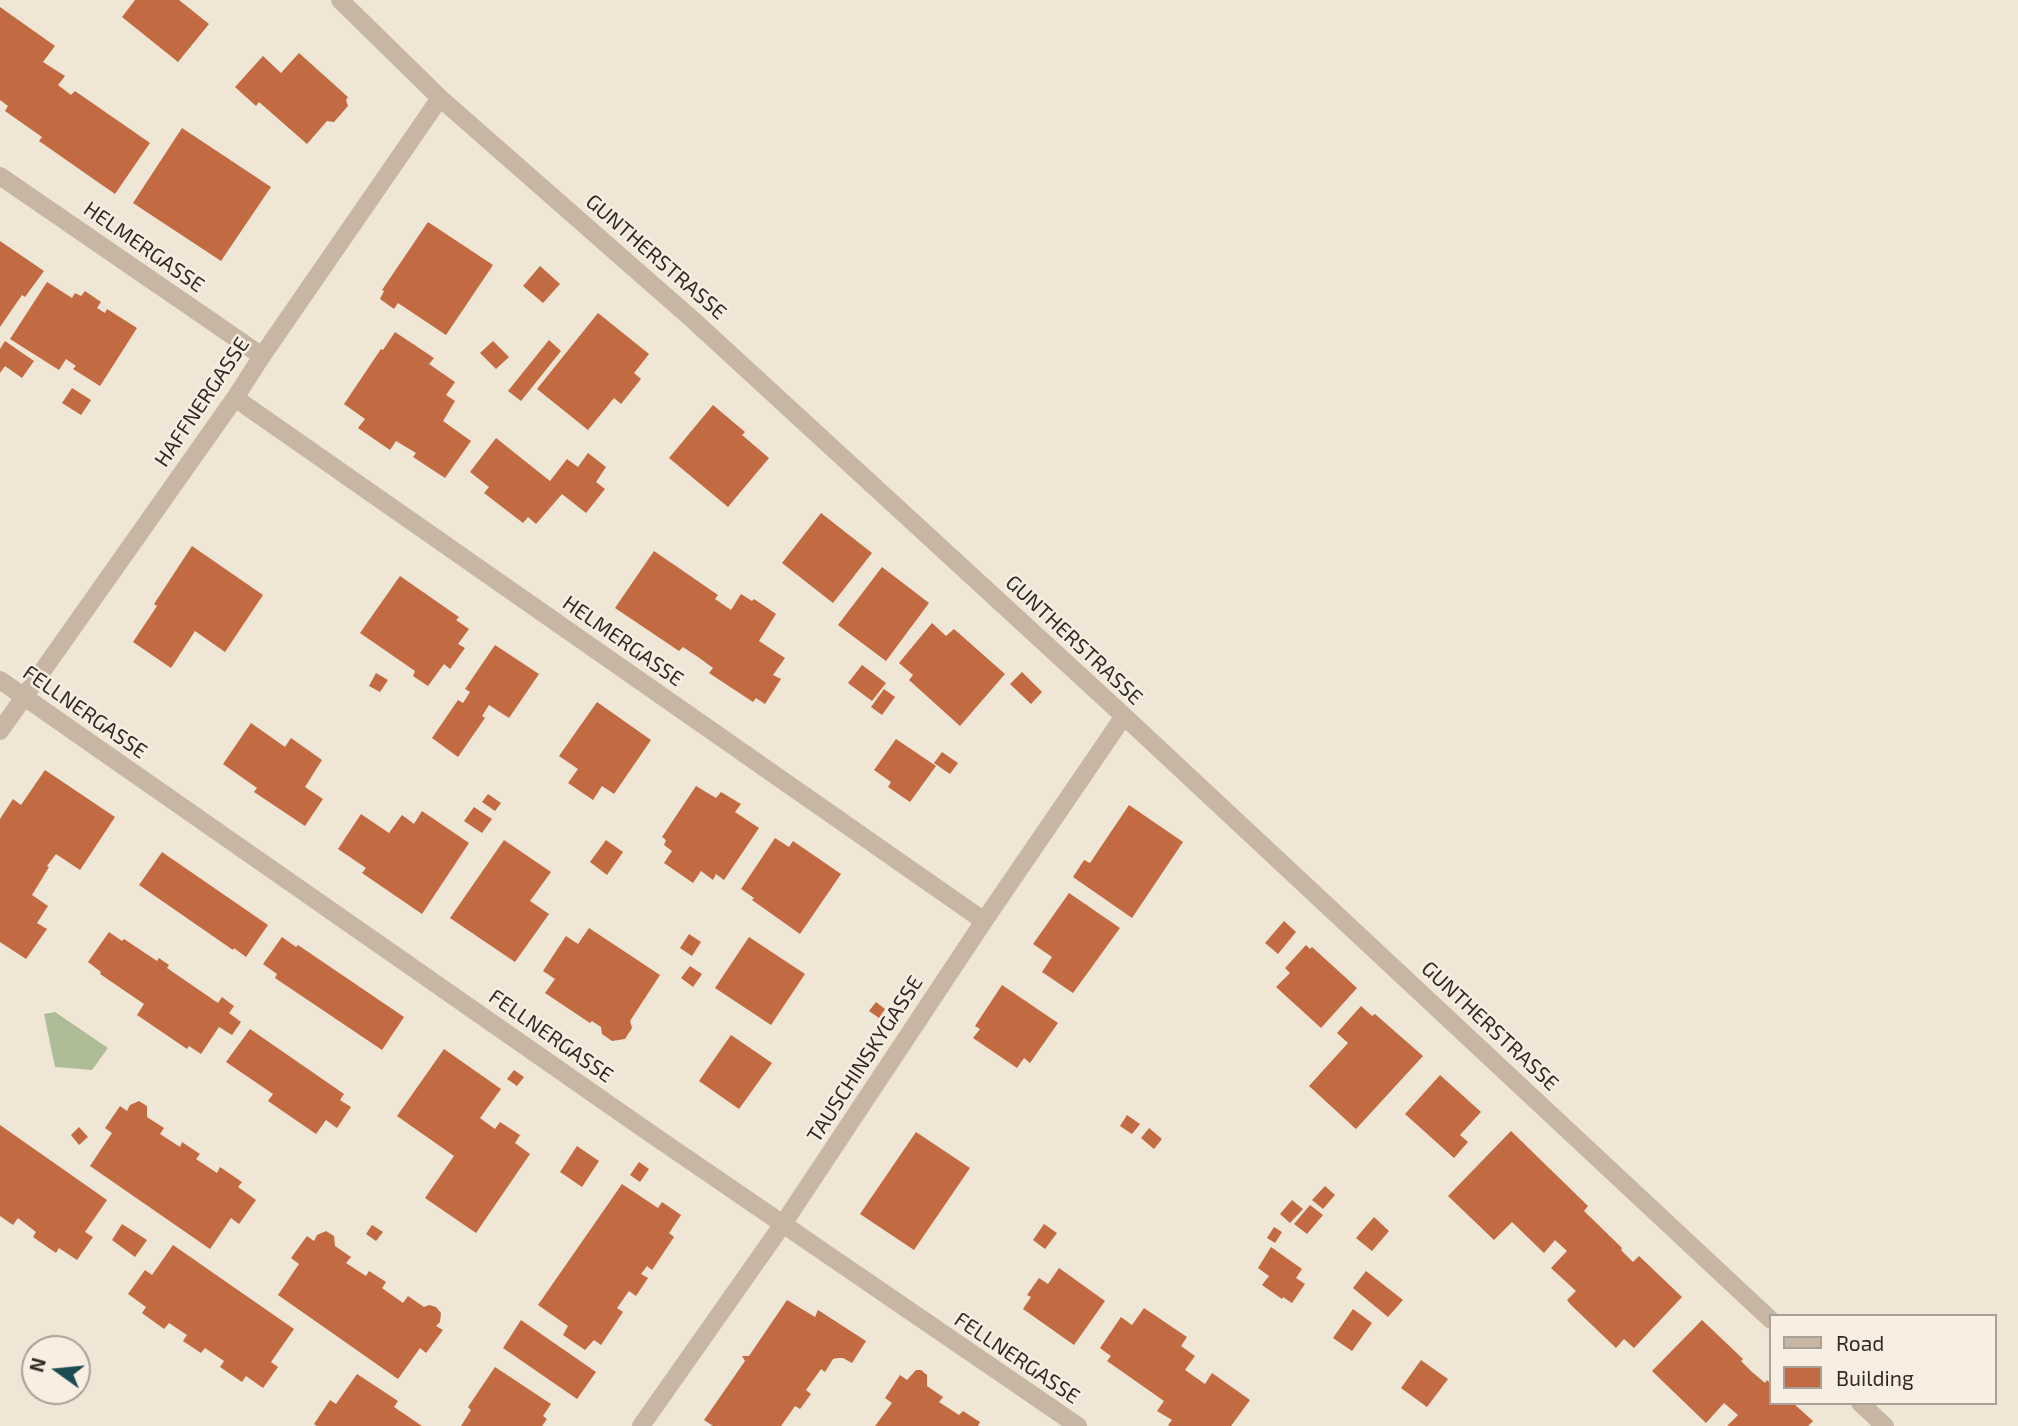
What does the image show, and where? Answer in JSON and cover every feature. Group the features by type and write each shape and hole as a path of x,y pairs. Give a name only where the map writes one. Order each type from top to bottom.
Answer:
{"street":[{"name":"GUNTHERSTRASSE","path":"340,0 440,98 703,329 1124,716 1770,1319"},
{"name":"HAFFNERGASSE","path":"0,731 235,398 440,98"},
{"name":"HELMERGASSE","path":"0,176 262,356"},
{"name":"HELMERGASSE","path":"235,398 984,921"},
{"name":"FELLNERGASSE","path":"0,680 644,1129 1077,1426"},
{"name":"TAUSCHINSKYGASSE","path":"641,1426 783,1224 1124,716"},
{"path":"1862,1405 1885,1426"}],"green space":[{"path":"55,1012 108,1048 92,1070 55,1067 44,1014"}],"building":[{"path":"135,0 179,0 209,24 178,62 122,17"},
{"path":"0,7 55,46 43,62 65,76 58,85 71,95 75,91 150,143 115,194 39,141 42,137 5,111 8,106 0,100"},
{"path":"299,53 348,97 348,106 334,122 327,121 307,144 259,102 256,106 235,87 263,56 281,73"},
{"path":"182,128 271,187 221,261 133,203"},
{"path":"428,222 493,265 446,335 398,303 394,309 380,299 384,291 382,290"},
{"path":"0,241 44,271 25,297 22,295 0,327"},
{"path":"540,266 560,284 543,303 523,286"},
{"path":"47,282 72,298 75,293 81,296 85,291 101,302 97,308 105,313 107,309 137,328 100,386 73,369 76,366 66,359 59,370 10,339"},
{"path":"598,313 649,354 634,373 641,379 621,404 614,398 588,430 537,389"},
{"path":"395,332 434,358 429,364 455,382 446,395 455,401 443,421 471,441 445,478 413,457 416,453 396,441 390,450 358,428 365,419 344,404"},
{"path":"549,340 561,351 521,401 508,391"},
{"path":"5,341 34,361 22,378 5,366 0,373 0,349"},
{"path":"493,341 509,357 496,369 480,353"},
{"path":"72,388 91,400 81,415 62,403"},
{"path":"713,405 745,432 742,435 769,458 728,507 669,458"},
{"path":"496,438 550,481 567,459 578,467 588,453 606,467 596,482 605,489 586,513 562,494 536,524 528,517 523,523 484,493 489,487 470,472"},
{"path":"821,513 872,553 833,603 782,563"},
{"path":"192,546 263,595 225,652 195,631 171,668 133,642"},
{"path":"654,551 718,595 715,599 731,610 741,594 752,601 754,599 776,614 759,641 785,658 773,675 781,679 765,704 756,698 753,702 709,673 713,668 698,657 683,647 679,651 615,608"},
{"path":"882,567 929,603 886,661 838,625"},
{"path":"400,576 459,617 456,620 469,629 458,644 465,648 450,669 444,664 428,686 413,676 415,671 360,633"},
{"path":"932,623 946,636 954,629 1005,674 960,726 909,680 913,675 899,663"},
{"path":"495,645 539,674 509,718 489,705 482,716 485,718 458,757 432,738 458,700 463,703 470,692 465,689"},
{"path":"862,665 886,683 872,701 848,683"},
{"path":"1022,672 1042,692 1031,704 1010,684"},
{"path":"376,673 388,680 380,692 369,686"},
{"path":"884,689 895,697 882,715 871,707"},
{"path":"597,702 651,740 614,794 602,786 593,800 568,783 578,769 559,756"},
{"path":"251,723 285,747 291,738 322,760 305,787 323,799 305,826 254,792 257,788 223,764"},
{"path":"896,739 936,766 910,802 888,787 891,782 874,770"},
{"path":"942,752 958,763 950,774 934,763"},
{"path":"45,770 115,817 80,870 56,854 47,866 49,867 32,895 48,906 37,923 47,929 26,959 0,942 0,819 13,799 21,805"},
{"path":"696,786 716,798 721,792 741,804 735,812 759,828 724,880 716,874 713,880 701,871 693,883 664,863 672,851 664,845 666,840 662,837"},
{"path":"488,794 501,803 495,811 482,802"},
{"path":"1129,805 1183,842 1132,918 1073,877 1084,860 1090,863"},
{"path":"474,807 492,819 482,833 464,821"},
{"path":"422,811 469,843 422,914 362,873 366,868 338,849 361,814 389,833 402,815 414,824"},
{"path":"775,838 789,847 793,841 841,874 800,934 741,889"},
{"path":"504,840 551,872 530,901 549,914 515,962 450,918"},
{"path":"606,840 623,852 607,875 590,862"},
{"path":"162,852 268,925 246,957 139,885"},
{"path":"1069,893 1120,928 1073,993 1042,972 1052,957 1033,944"},
{"path":"1284,921 1296,932 1278,954 1265,943"},
{"path":"589,928 660,975 630,1021 632,1028 625,1039 612,1041 602,1034 601,1027 592,1021 590,1023 545,993 555,979 543,971 566,936 578,944"},
{"path":"109,932 157,961 159,958 169,965 167,968 218,1003 222,997 234,1006 229,1013 241,1022 232,1035 219,1027 201,1054 189,1046 187,1049 137,1015 144,1004 100,974 101,972 88,962"},
{"path":"689,934 701,942 692,956 680,948"},
{"path":"282,937 404,1017 382,1050 275,978 277,974 263,964"},
{"path":"749,937 805,974 771,1025 715,988"},
{"path":"1306,945 1310,949 1312,947 1357,988 1321,1028 1276,987 1290,973 1285,968"},
{"path":"690,966 702,974 693,987 681,978"},
{"path":"1002,985 1058,1023 1030,1063 1024,1058 1017,1068 973,1038 980,1029 975,1026"},
{"path":"876,1002 885,1009 879,1018 869,1011"},
{"path":"1361,1006 1372,1016 1375,1014 1423,1056 1356,1129 1309,1086 1348,1043 1337,1033"},
{"path":"250,1029 344,1094 340,1100 351,1107 337,1128 326,1120 316,1134 268,1101 273,1094 226,1062"},
{"path":"731,1035 772,1063 739,1109 699,1081"},
{"path":"444,1049 501,1089 480,1118 495,1129 500,1122 520,1135 515,1143 530,1154 476,1233 425,1198 454,1156 397,1116"},
{"path":"514,1070 524,1077 517,1086 507,1079"},
{"path":"1440,1075 1481,1112 1460,1135 1468,1142 1454,1158 1405,1114"},
{"path":"139,1101 147,1106 147,1117 164,1128 160,1134 180,1147 182,1142 200,1154 196,1159 217,1173 220,1167 242,1182 238,1187 256,1200 239,1224 231,1218 210,1249 90,1166 112,1133 105,1128 120,1106 127,1111 130,1105"},
{"path":"1127,1115 1140,1124 1132,1134 1120,1126"},
{"path":"0,1125 107,1200 85,1232 93,1237 77,1260 59,1248 56,1253 33,1237 36,1232 18,1218 13,1225 0,1216"},
{"path":"79,1127 88,1137 79,1145 71,1135"},
{"path":"1149,1128 1162,1139 1154,1149 1141,1138"},
{"path":"1511,1131 1588,1206 1584,1211 1633,1262 1639,1256 1682,1297 1634,1348 1624,1339 1616,1348 1567,1300 1576,1291 1551,1268 1567,1251 1555,1240 1544,1253 1512,1222 1494,1240 1448,1196"},
{"path":"916,1132 970,1168 914,1250 860,1214"},
{"path":"577,1146 599,1161 582,1187 560,1172"},
{"path":"639,1162 649,1169 640,1182 630,1175"},
{"path":"622,1184 658,1208 662,1202 681,1215 669,1233 674,1237 652,1270 647,1266 641,1274 648,1278 636,1296 629,1291 617,1308 623,1312 601,1345 594,1340 585,1350 563,1335 568,1326 538,1305"},
{"path":"1325,1186 1335,1195 1323,1209 1312,1200"},
{"path":"1292,1200 1303,1209 1290,1223 1280,1214"},
{"path":"1310,1205 1323,1215 1307,1234 1294,1224"},
{"path":"1374,1217 1389,1231 1372,1251 1356,1238"},
{"path":"122,1224 147,1240 135,1257 112,1240"},
{"path":"1044,1224 1057,1233 1045,1249 1033,1240"},
{"path":"372,1225 383,1232 376,1241 366,1234"},
{"path":"1274,1227 1282,1232 1275,1243 1267,1238"},
{"path":"326,1231 334,1236 335,1246 351,1257 346,1263 366,1276 369,1271 386,1282 382,1288 403,1303 408,1296 424,1307 436,1307 441,1313 440,1322 436,1326 443,1330 426,1353 420,1348 398,1379 278,1295 299,1264 291,1258 307,1236 314,1241 317,1235"},
{"path":"173,1245 294,1329 271,1362 278,1367 263,1388 246,1376 242,1382 220,1367 224,1361 205,1348 201,1353 183,1341 187,1335 169,1323 164,1329 142,1313 146,1307 128,1294 145,1270 152,1275"},
{"path":"1271,1247 1302,1269 1296,1278 1305,1284 1292,1303 1262,1285 1269,1276 1258,1268"},
{"path":"1059,1268 1105,1301 1074,1345 1023,1309 1031,1297 1027,1295 1039,1278 1048,1284"},
{"path":"1366,1271 1403,1300 1388,1317 1353,1288"},
{"path":"787,1300 815,1317 818,1310 866,1341 852,1363 838,1358 833,1359 825,1372 821,1369 806,1390 811,1394 800,1409 795,1406 781,1426 713,1426 704,1420 745,1361 742,1356 749,1356"},
{"path":"1144,1308 1187,1337 1181,1346 1195,1356 1185,1370 1205,1384 1212,1373 1250,1400 1231,1426 1168,1425 1172,1420 1157,1411 1164,1401 1107,1361 1111,1356 1100,1348 1121,1317 1132,1325"},
{"path":"1353,1309 1372,1323 1352,1351 1333,1338"},
{"path":"521,1320 596,1372 577,1399 503,1348"},
{"path":"1702,1320 1743,1359 1741,1361 1752,1372 1765,1383 1767,1380 1770,1383 1770,1405 1795,1405 1813,1421 1808,1426 1727,1426 1738,1415 1724,1403 1706,1423 1652,1371"},
{"path":"1421,1360 1448,1379 1427,1407 1401,1388"},
{"path":"495,1367 551,1404 543,1416 547,1419 542,1426 461,1426 471,1410 468,1407"},
{"path":"916,1370 927,1375 927,1386 943,1397 939,1402 959,1415 963,1411 980,1422 978,1426 875,1426 892,1403 885,1398 900,1375 907,1380"},
{"path":"357,1374 398,1401 394,1407 422,1426 314,1424 330,1400 336,1404"}]}
